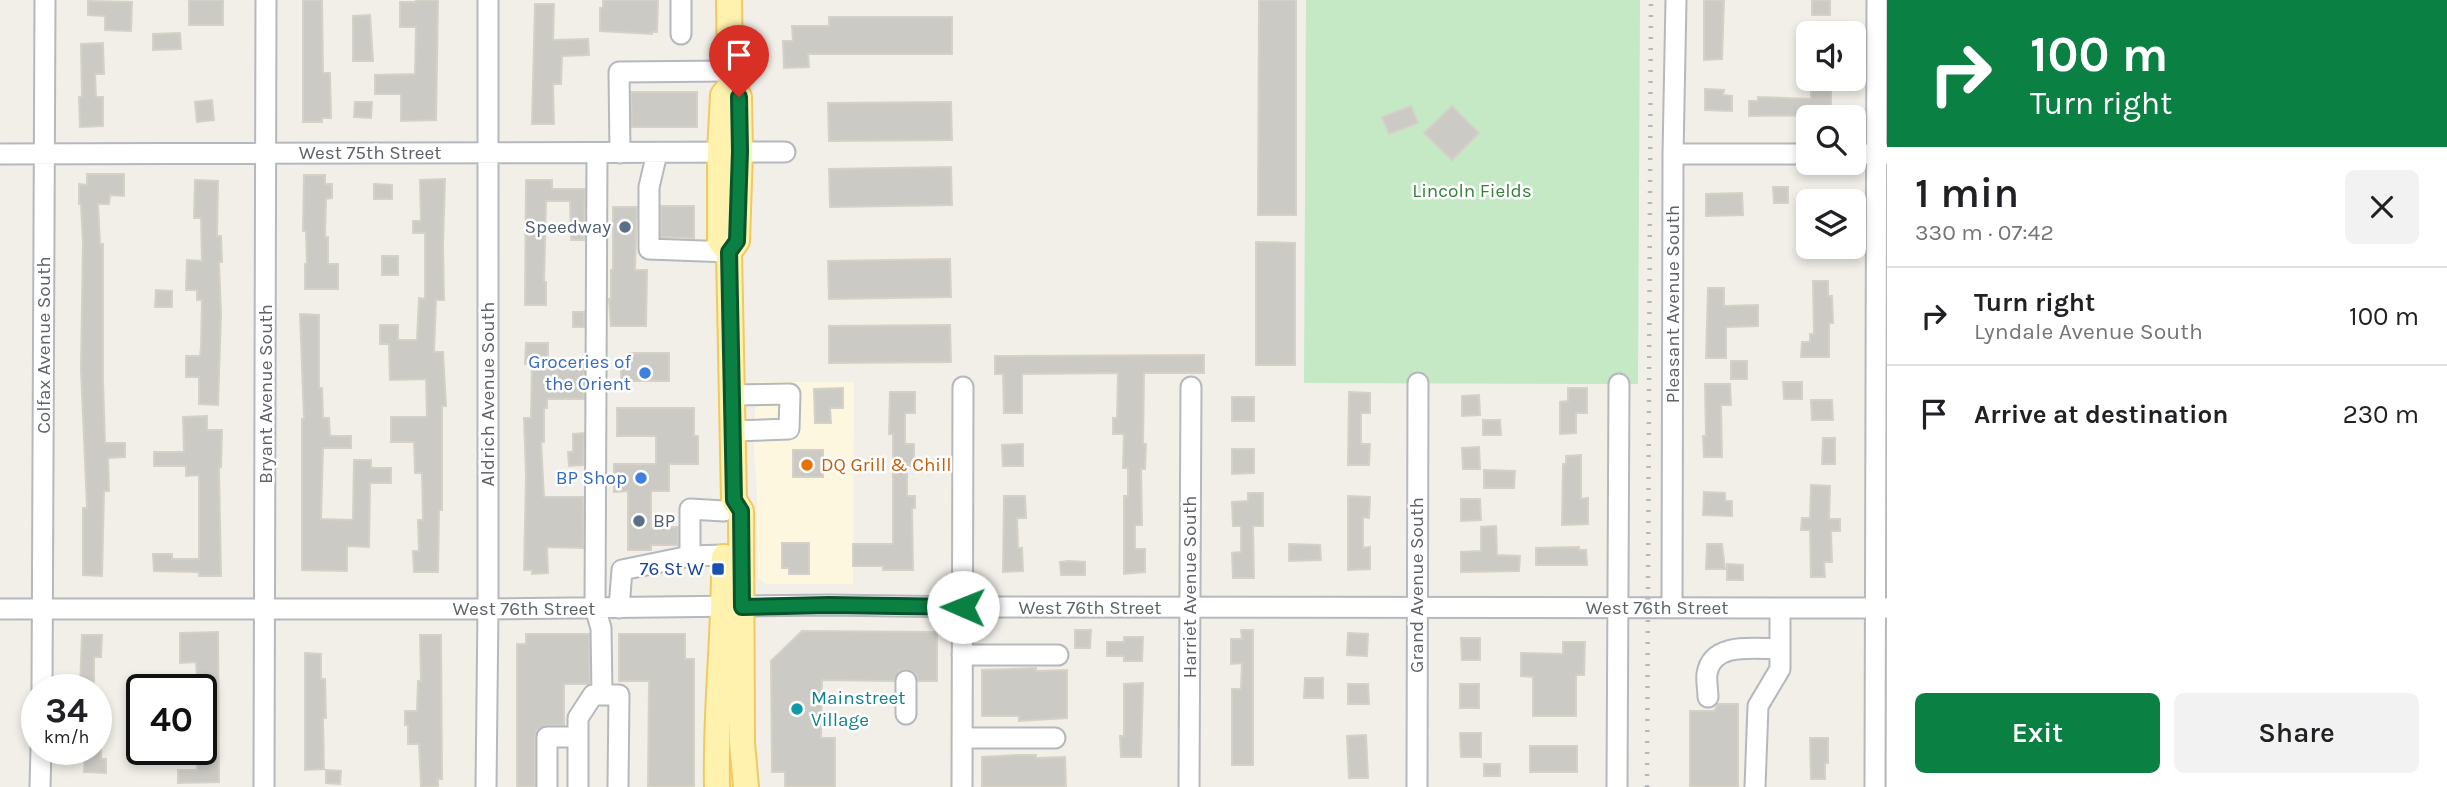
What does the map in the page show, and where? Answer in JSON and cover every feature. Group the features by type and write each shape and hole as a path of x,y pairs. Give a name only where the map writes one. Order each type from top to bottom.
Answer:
{"main road":[{"path":"729,0 731,77 723,95 737,241 729,252 733,431 724,555 733,607 746,787"},
{"path":"716,787 716,742 733,607 741,511 729,505"}],"street":[{"name":"Colfax Avenue South","path":"41,674 45,0"},
{"name":"Bryant Avenue South","path":"264,787 266,0"},
{"name":"Aldrich Avenue South","path":"486,787 488,0"},
{"path":"681,0 681,34"},
{"name":"Pleasant Avenue South","path":"1672,608 1676,0"},
{"path":"1875,787 1881,608 1882,154 1877,0"},
{"path":"620,153 619,72 731,77"},
{"name":"West 75th Street","path":"0,154 785,152"},
{"path":"597,153 595,608 601,628 602,695"},
{"path":"657,153 649,187 649,249 729,252"},
{"path":"1673,154 1796,154"},
{"name":"Grand Avenue South","path":"1417,787 1418,383"},
{"path":"1617,787 1619,384"},
{"path":"961,787 963,387"},
{"name":"Harriet Avenue South","path":"1189,787 1191,387"},
{"path":"733,394 790,394 789,429 733,431"},
{"path":"690,556 690,509 729,505"},
{"path":"619,608 622,570 690,556 724,555"},
{"name":"West 76th Street","path":"0,609 488,609 829,605 1881,608"},
{"path":"1755,787 1758,706 1780,669 1780,608"},
{"path":"1708,697 1707,673 1713,659 1730,649 1780,649"},
{"path":"962,655 1058,655"},
{"path":"906,681 906,714"},
{"path":"578,787 578,718 593,695 619,695 618,787"},
{"path":"547,787 547,737 578,737"},
{"path":"962,738 1055,738"},
{"path":"40,787 41,765"}],"shaded area":[{"path":"756,382 854,382 853,584 766,584 758,577 754,452"}],"green space":[{"name":"Lincoln Fields","path":"1306,0 1640,0 1638,384 1304,383"}],"building":[{"path":"189,0 223,0 223,25 189,25"},
{"path":"303,0 322,0 323,73 330,73 331,118 322,118 322,122 303,122"},
{"path":"438,0 436,120 401,121 401,94 375,94 375,75 415,74 416,27 400,27 400,2"},
{"path":"603,0 658,0 657,32 600,31 600,8 603,8"},
{"path":"1259,0 1296,0 1296,215 1258,215"},
{"path":"1704,0 1724,0 1722,59 1704,60"},
{"path":"1812,0 1830,0 1830,15 1812,15"},
{"path":"88,1 132,2 131,31 105,30 105,16 88,15"},
{"path":"535,4 554,4 553,40 588,39 589,55 562,56 561,84 553,84 554,124 532,124"},
{"path":"370,15 373,61 353,61 353,16"},
{"path":"829,17 952,17 952,54 808,54 809,67 784,68 783,41 793,41 792,26 829,26"},
{"path":"180,33 181,49 153,50 153,34"},
{"path":"103,43 104,74 95,74 96,97 103,97 103,126 80,127 81,44"},
{"path":"1705,89 1724,90 1723,95 1732,96 1732,111 1705,110"},
{"path":"1811,91 1831,91 1831,105 1796,105 1796,115 1749,116 1749,101 1758,101 1758,97 1811,99"},
{"path":"631,92 697,92 697,127 632,127"},
{"path":"212,100 214,120 197,122 195,102"},
{"path":"355,102 372,102 371,118 354,117"},
{"path":"951,102 952,140 829,141 828,103"},
{"path":"1411,106 1418,123 1389,134 1382,117"},
{"path":"1452,106 1479,133 1452,160 1424,133"},
{"path":"951,167 952,205 830,207 829,169"},
{"path":"87,174 124,174 124,196 110,195 109,204 98,204 100,244 103,244 105,443 125,443 125,457 108,458 109,491 104,491 102,576 83,575 83,508 87,508 81,369 83,243 79,184 87,185"},
{"path":"304,175 325,175 325,184 332,184 332,198 326,199 325,237 328,237 328,264 338,264 338,289 305,289 307,264 306,231 303,231"},
{"path":"445,179 444,300 436,300 434,352 443,352 446,406 442,406 442,510 439,510 438,572 414,572 413,551 419,551 418,520 423,520 422,473 415,473 414,442 391,442 391,417 427,417 426,379 390,380 389,344 380,344 380,325 398,325 398,340 417,340 419,298 425,299 425,233 413,233 413,221 421,221 420,180"},
{"path":"195,180 218,181 217,236 221,236 222,262 219,262 221,314 218,405 199,404 199,377 186,377 186,356 200,356 201,347 202,300 197,300 197,290 186,290 187,260 202,261 201,218 194,218"},
{"path":"526,180 552,180 552,189 585,189 584,240 571,240 570,201 546,201 546,305 525,305"},
{"path":"374,184 392,185 392,199 374,199"},
{"path":"1773,187 1788,187 1788,203 1774,203"},
{"path":"1742,193 1743,215 1706,216 1706,194"},
{"path":"661,206 694,206 694,238 661,237"},
{"path":"613,207 637,207 635,270 647,270 646,326 611,326 609,299 613,270"},
{"path":"1256,242 1295,243 1295,365 1256,365"},
{"path":"382,256 398,256 398,275 382,275"},
{"path":"950,259 951,297 829,299 828,261"},
{"path":"1813,281 1828,281 1828,296 1832,296 1833,323 1829,323 1829,357 1801,357 1802,342 1810,342 1810,334 1814,334"},
{"path":"1708,288 1724,288 1724,306 1758,305 1758,326 1726,327 1726,358 1706,358"},
{"path":"156,290 172,291 172,307 155,307"},
{"path":"573,312 584,312 584,327 573,327"},
{"path":"300,314 319,315 319,388 322,388 323,418 329,418 330,436 351,436 351,448 323,448 321,519 353,520 354,460 371,460 371,468 391,468 391,483 370,483 369,547 347,546 347,571 302,570 304,419"},
{"path":"950,325 951,362 829,363 829,326"},
{"path":"526,343 548,343 548,360 584,360 584,399 547,399 547,408 544,408 544,442 541,442 544,497 583,497 583,548 547,547 548,573 532,574 532,570 524,570 524,418 531,418 532,365 525,364"},
{"name":"Groceries of the Orient","path":"629,353 669,353 669,381 621,381 621,366 629,366"},
{"path":"1204,355 1204,373 1144,373 1145,469 1141,469 1142,525 1135,525 1135,549 1145,549 1145,572 1124,574 1124,496 1128,496 1128,468 1123,468 1124,434 1113,434 1113,418 1117,418 1118,373 1022,374 1022,413 1004,413 1003,374 995,374 995,356"},
{"path":"1731,361 1747,361 1747,379 1731,379"},
{"path":"1783,382 1802,382 1802,399 1784,399"},
{"path":"1705,384 1730,384 1731,405 1721,405 1722,457 1704,457"},
{"path":"843,388 843,408 830,408 831,423 815,423 814,389"},
{"path":"1568,388 1587,388 1587,413 1576,413 1576,433 1560,434 1560,402 1568,401"},
{"path":"890,392 915,392 915,413 905,413 905,444 914,444 914,466 907,466 907,496 915,496 915,508 912,508 913,570 853,566 853,544 893,544 893,434 889,434"},
{"path":"1349,392 1370,393 1370,413 1361,413 1361,444 1370,444 1369,465 1348,465"},
{"path":"1479,395 1480,415 1462,416 1462,396"},
{"path":"1232,397 1254,397 1254,421 1232,421"},
{"path":"1811,400 1832,400 1833,420 1812,420"},
{"path":"617,408 694,408 698,464 669,464 669,491 651,491 651,527 678,527 678,545 651,545 651,550 628,550 628,491 614,492 614,464 656,464 656,436 617,436"},
{"path":"207,416 207,430 222,430 219,468 221,576 199,576 199,572 154,571 153,554 172,554 172,559 199,559 199,475 186,476 186,466 154,466 154,452 184,452 183,417"},
{"path":"1483,420 1500,420 1501,435 1483,435"},
{"path":"584,433 583,465 569,466 568,452 573,452 573,434"},
{"path":"1823,438 1835,438 1835,464 1822,464"},
{"path":"1023,444 1023,466 1003,466 1002,445"},
{"path":"1479,447 1480,469 1463,469 1462,448"},
{"path":"1232,449 1254,449 1254,473 1232,474"},
{"name":"DQ Grill & Chill","path":"793,450 823,450 823,477 793,477"},
{"path":"1581,455 1581,499 1588,498 1588,524 1562,525 1563,464 1566,464 1566,456"},
{"path":"1484,470 1515,471 1514,488 1484,488"},
{"path":"1811,485 1830,486 1829,519 1840,519 1840,531 1831,531 1832,562 1824,562 1825,577 1811,577 1810,530 1801,530 1802,518 1810,518"},
{"path":"1704,492 1725,493 1725,501 1732,501 1732,516 1703,515"},
{"path":"1248,493 1263,493 1263,526 1253,526 1254,578 1233,578 1232,553 1241,552 1241,526 1233,526 1232,502 1248,501"},
{"path":"1004,496 1025,496 1026,518 1017,518 1018,548 1022,548 1023,571 1003,572"},
{"path":"1348,496 1370,497 1369,518 1363,517 1363,548 1370,547 1370,569 1348,570"},
{"path":"1461,499 1480,499 1481,520 1461,521"},
{"path":"1496,526 1497,555 1520,556 1519,571 1461,572 1461,552 1481,551 1481,527"},
{"path":"782,543 809,543 809,574 789,574 789,568 782,568"},
{"path":"1289,544 1320,545 1321,560 1289,561"},
{"path":"1707,544 1722,544 1725,569 1706,569"},
{"path":"1579,547 1579,550 1586,550 1587,565 1536,565 1536,548"},
{"path":"1060,562 1085,562 1085,575 1061,575"},
{"path":"1727,564 1743,565 1743,580 1727,580"},
{"path":"1075,630 1091,630 1090,648 1075,648"},
{"path":"1241,630 1253,630 1253,765 1232,765 1232,689 1241,689 1242,663 1231,664 1231,639 1242,639"},
{"name":"Mainstreet Village","path":"802,631 937,632 937,681 918,681 916,674 907,669 899,671 894,681 822,680 821,738 835,738 835,787 785,787 785,772 772,772 771,661"},
{"path":"218,632 219,782 178,783 178,770 197,770 197,765 217,765 217,674 197,674 196,662 180,663 180,633"},
{"path":"1348,633 1368,634 1367,656 1347,655"},
{"path":"526,634 589,634 590,684 564,684 564,725 546,725 537,730 535,787 517,787 517,644 526,644"},
{"path":"619,634 685,634 685,659 694,659 694,787 648,787 649,681 619,681"},
{"path":"82,635 102,635 101,657 94,657 94,674 81,674"},
{"path":"420,635 441,635 442,779 438,779 438,787 421,787 419,744 408,744 408,725 405,725 405,711 417,711 418,681 421,681"},
{"path":"1124,637 1143,637 1142,661 1124,661 1124,656 1107,656 1107,642 1124,642"},
{"path":"1461,638 1480,638 1480,660 1462,660"},
{"path":"1563,642 1585,642 1584,675 1576,675 1576,716 1533,716 1533,677 1521,676 1521,653 1563,654"},
{"path":"305,653 321,654 321,679 325,679 324,769 305,770"},
{"path":"1036,668 1036,671 1067,670 1067,718 1019,721 1019,716 982,716 982,670"},
{"path":"1305,678 1323,678 1323,698 1304,698"},
{"path":"1143,683 1141,757 1121,757 1120,736 1124,736 1124,684"},
{"path":"1348,684 1368,684 1369,704 1348,704"},
{"path":"1460,684 1479,684 1479,708 1460,708"},
{"path":"1718,704 1738,704 1738,787 1690,787 1690,711 1714,711"},
{"path":"1460,733 1481,733 1481,757 1461,757"},
{"path":"1366,735 1368,778 1349,778 1347,736"},
{"path":"1810,738 1828,738 1825,779 1811,779"},
{"path":"1530,746 1577,746 1577,772 1530,772"},
{"path":"1036,755 1036,758 1065,757 1066,787 982,787 982,757"},
{"path":"1484,764 1500,764 1500,776 1484,776"},
{"path":"84,765 106,765 106,773 84,772"},
{"path":"326,770 341,771 340,784 326,783"}],"railway":[{"path":"1647,787 1651,0"}],"place":[{"name":"Speedway","path":"625,227"},
{"name":"Groceries of the Orient","path":"645,373"},
{"name":"DQ Grill & Chill","path":"807,465"},
{"name":"BP Shop","path":"641,478"},
{"name":"BP","path":"639,521"},
{"name":"76 St W","path":"718,569"},
{"name":"Mainstreet Village","path":"797,709"}],"route":[{"path":"739,97 737,241 729,252 734,500 741,511 742,607 963,607"}]}
